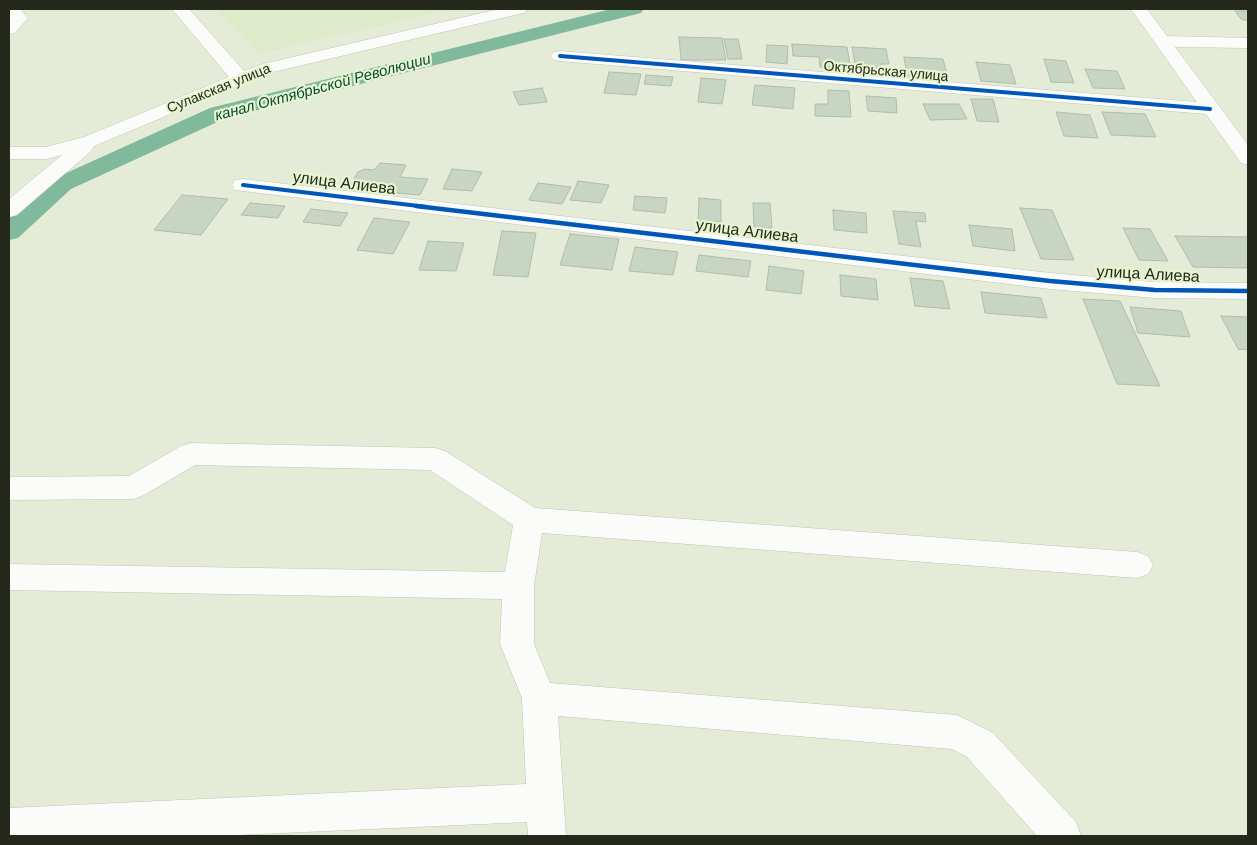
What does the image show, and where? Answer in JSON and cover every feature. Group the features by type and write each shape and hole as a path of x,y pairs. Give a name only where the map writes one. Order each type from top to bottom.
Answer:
{"street":[{"path":"180,9 241,79"},
{"name":"Сулакская улица","path":"9,153 47,152 91,141 264,70 519,9"},
{"path":"1139,9 1210,110 1248,159"},
{"path":"9,11 14,12 20,18 9,29"},
{"path":"1163,41 1248,43"},
{"name":"Октябрьская улица","path":"560,56 1210,110"},
{"path":"9,210 91,141"},
{"name":"улица Алиева","path":"243,185 1050,281 1156,290 1248,291"},
{"path":"9,489 134,488 191,454 435,459 529,520 1137,565"},
{"path":"9,827 546,819 539,698 518,644 518,586 529,520"},
{"path":"9,577 518,586"},
{"path":"539,698 957,732 980,745 1062,836"}],"shaded area":[{"path":"213,9 453,9 258,54"}],"building":[{"path":"1235,11 1248,11 1248,20 1242,20"},
{"path":"679,37 722,38 726,60 681,60"},
{"path":"724,39 738,39 742,59 728,59"},
{"path":"792,44 847,47 851,69 820,67 819,57 793,56"},
{"path":"767,45 788,46 787,64 766,62"},
{"path":"852,47 886,49 889,64 881,64 883,71 856,69"},
{"path":"904,57 943,59 948,78 907,76"},
{"path":"1044,59 1066,61 1074,83 1051,82"},
{"path":"976,62 1010,65 1016,84 981,81"},
{"path":"1085,69 1117,71 1125,89 1093,88"},
{"path":"609,72 641,74 636,95 604,93"},
{"path":"646,75 673,77 671,86 644,84"},
{"path":"701,78 726,80 722,104 698,102"},
{"path":"755,85 795,88 793,109 752,105"},
{"path":"542,88 547,102 519,105 513,92"},
{"path":"828,90 849,91 851,117 815,116 815,104 828,104"},
{"path":"866,96 896,98 897,113 868,111"},
{"path":"971,99 993,99 999,122 977,121"},
{"path":"923,104 959,104 967,119 930,120"},
{"path":"1056,112 1090,115 1098,138 1064,136"},
{"path":"1102,112 1145,114 1156,137 1111,135"},
{"path":"380,163 406,165 400,177 428,179 420,195 348,189 358,172 365,169 374,170"},
{"path":"452,169 482,172 472,191 443,189"},
{"path":"578,181 609,185 601,203 570,200"},
{"path":"538,183 571,187 562,204 529,200"},
{"path":"182,195 228,199 201,235 154,230"},
{"path":"635,196 667,198 665,213 633,210"},
{"path":"699,198 721,200 721,222 698,221"},
{"path":"250,203 285,206 278,218 241,215"},
{"path":"753,203 770,203 772,228 754,227"},
{"path":"1020,208 1052,210 1074,260 1041,259"},
{"path":"311,209 348,213 340,226 303,222"},
{"path":"833,210 866,213 867,233 834,230"},
{"path":"893,211 925,213 926,222 916,221 921,247 899,244"},
{"path":"374,218 410,222 393,254 357,250"},
{"path":"969,225 1012,229 1015,251 973,246"},
{"path":"1123,228 1150,229 1168,261 1139,260"},
{"path":"502,231 536,233 528,277 493,275"},
{"path":"570,234 619,239 612,270 560,265"},
{"path":"1175,236 1248,237 1248,268 1193,267"},
{"path":"428,241 464,243 456,271 419,270"},
{"path":"635,247 678,252 673,275 629,271"},
{"path":"699,255 751,261 748,277 696,271"},
{"path":"769,266 804,271 801,294 766,290"},
{"path":"840,275 876,279 878,300 841,296"},
{"path":"910,278 943,281 950,309 915,306"},
{"path":"981,292 1041,298 1047,318 985,313"},
{"path":"1083,299 1120,301 1160,386 1117,384"},
{"path":"1130,307 1181,311 1190,337 1138,333"},
{"path":"1221,316 1248,317 1248,350 1238,349"}],"waterway":[{"name":"канал Октябрьской Революции","path":"9,232 62,184 218,113 634,9"}],"cycle path":[{"path":"560,56 1210,109"},
{"path":"243,185 1050,281 1155,290 1248,291"}]}
